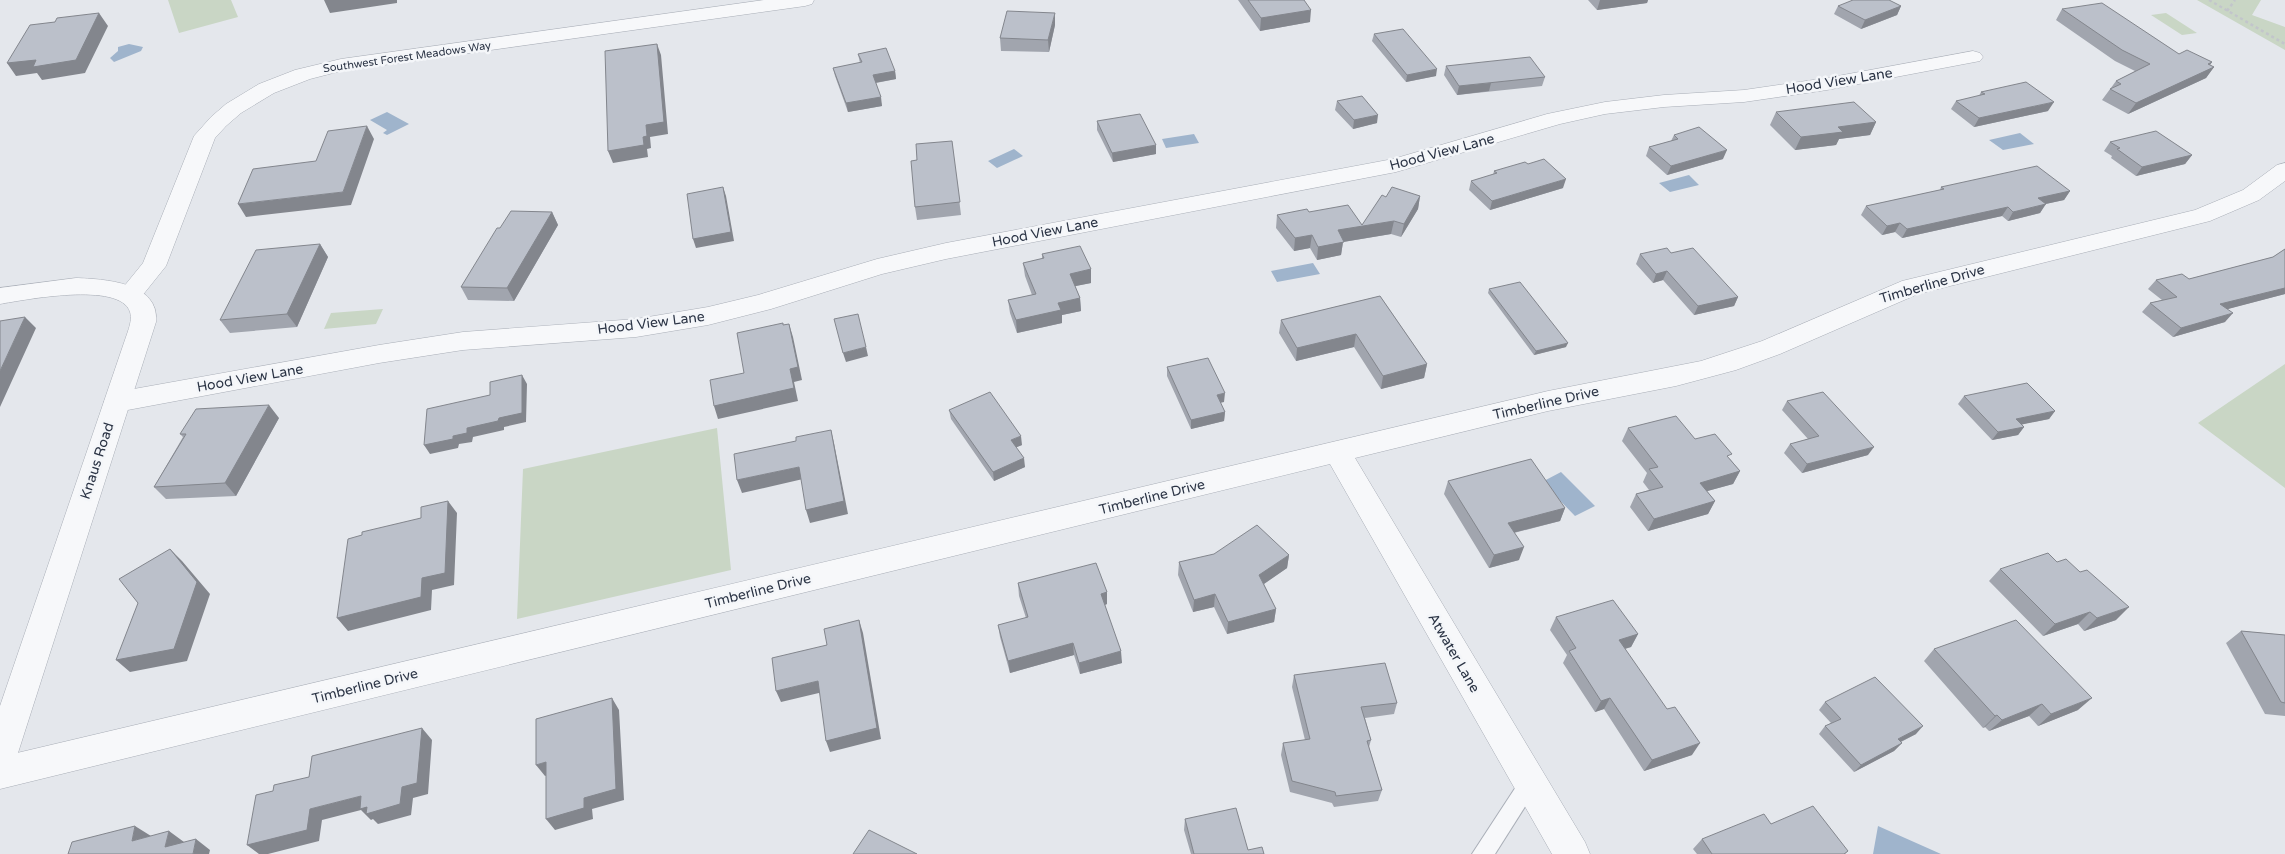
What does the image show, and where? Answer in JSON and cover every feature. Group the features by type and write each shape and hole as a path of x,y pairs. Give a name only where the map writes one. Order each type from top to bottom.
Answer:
{"street":[{"name":"Southwest Forest Meadows Way","path":"129,296 154,266 205,136 216,122 232,109 270,86 316,70 341,65 805,0"},
{"name":"Hood View Lane","path":"117,402 379,354 463,341 636,328 708,316 762,303 878,267 938,253 1396,165 1579,113 1631,104 1744,96 1818,86 1973,57"},
{"name":"Timberline Drive","path":"0,774 1548,401 1729,362 1771,347 1871,302 1911,287 2202,216 2251,195 2285,170"},
{"path":"0,296 52,288 82,286 105,288 129,296"},
{"name":"Knaus Road","path":"0,756 144,317 138,302 129,296"},
{"name":"Atwater Lane","path":"1337,452 1572,854"}],"lane":[{"path":"1483,854 1530,783"}],"path":[{"path":"2209,0 2285,44"},
{"path":"2227,11 2235,0"}],"green space":[{"path":"168,0 231,0 238,17 179,33"},
{"path":"2197,0 2261,0 2252,15 2285,27 2285,50"},
{"path":"2166,13 2197,33 2182,35 2151,15"},
{"path":"383,309 376,324 324,329 331,313"},
{"path":"2285,364 2285,488 2198,423"},
{"path":"717,428 731,570 517,619 523,469"}],"water":[{"path":"129,44 143,47 141,51 114,62 110,58 118,51 118,47"},
{"path":"387,112 409,124 387,135 383,133 387,130 370,120"},
{"path":"2020,133 2034,144 2003,150 1989,140"},
{"path":"1194,134 1199,143 1166,148 1162,139"},
{"path":"1014,149 1023,156 997,168 988,161"},
{"path":"1689,175 1699,185 1670,192 1659,183"},
{"path":"1313,263 1320,274 1277,282 1271,271"},
{"path":"1561,472 1595,506 1575,516 1542,482"},
{"path":"1878,826 1941,854 1873,854"}],"building":[{"path":"1248,0 1304,0 1311,10 1261,18"},
{"path":"1853,0 1889,0 1901,6 1865,20 1838,6"},
{"path":"2102,3 2179,54 2187,50 2212,62 2208,64 2214,67 2136,103 2110,89 2121,84 2116,81 2150,64 2122,50 2062,9"},
{"path":"1007,11 1055,13 1048,40 1000,38"},
{"path":"99,13 76,60 33,67 36,60 7,63 30,25 55,22 57,18"},
{"path":"1403,29 1437,69 1407,75 1374,34"},
{"path":"657,44 664,122 646,125 647,136 643,137 644,145 608,151 605,51"},
{"path":"886,48 895,71 873,75 881,97 846,103 833,68 862,62 858,54"},
{"path":"1530,57 1545,77 1459,86 1446,66"},
{"path":"2026,82 2054,102 1979,118 1956,101 1985,94 1981,92"},
{"path":"1362,96 1378,115 1354,120 1337,101"},
{"path":"1854,102 1876,122 1838,127 1843,132 1801,137 1776,112"},
{"path":"1140,114 1156,145 1112,153 1097,121"},
{"path":"367,126 343,192 238,204 253,169 316,161 328,131"},
{"path":"1699,127 1727,150 1671,166 1649,147 1678,139 1674,135"},
{"path":"2156,131 2192,155 2142,167 2110,142"},
{"path":"952,141 960,202 915,207 911,161 917,160 916,144"},
{"path":"1544,159 1566,179 1492,201 1471,181 1497,173 1494,171 1525,162 1528,164"},
{"path":"2037,166 2070,191 2038,198 2046,204 2013,212 2008,207 1907,229 1900,223 1887,226 1866,206 1944,189 1941,187"},
{"path":"723,187 731,232 693,239 687,194"},
{"path":"1392,187 1420,196 1404,224 1394,221 1338,230 1344,242 1318,247 1312,235 1295,238 1277,215 1307,209 1309,212 1348,205 1362,225 1382,195 1386,197"},
{"path":"511,211 552,212 507,288 461,287 497,228 500,228"},
{"path":"320,244 287,314 220,320 256,250"},
{"path":"1080,246 1091,269 1070,274 1080,298 1058,303 1061,310 1016,320 1008,300 1036,294 1023,263 1044,258 1042,254"},
{"path":"1667,248 1671,253 1693,248 1738,297 1698,306 1667,271 1656,274 1640,254"},
{"path":"2285,249 2285,288 2220,304 2233,313 2181,328 2150,303 2177,297 2156,280 2182,274 2189,279 2273,257"},
{"path":"1520,282 1568,343 1536,351 1489,289"},
{"path":"1380,296 1427,364 1383,376 1356,334 1297,348 1281,320"},
{"path":"858,314 866,347 843,353 834,319"},
{"path":"25,317 0,371 0,321"},
{"path":"783,323 783,325 789,324 798,367 790,369 794,388 714,406 710,380 744,373 737,333"},
{"path":"1208,358 1225,393 1217,395 1225,412 1191,420 1167,367"},
{"path":"522,375 522,413 467,428 467,433 453,436 453,439 424,445 427,409 490,395 490,382"},
{"path":"2027,383 2055,411 2016,419 2024,427 1998,432 1964,396"},
{"path":"990,392 1021,436 1011,440 1024,458 993,472 949,410"},
{"path":"1823,392 1874,447 1807,464 1790,444 1819,436 1787,401"},
{"path":"269,405 225,483 154,487 186,434 180,434 196,409"},
{"path":"1676,416 1695,439 1715,434 1732,454 1727,456 1740,471 1700,483 1715,501 1654,519 1636,494 1663,487 1649,469 1658,467 1628,428"},
{"path":"831,430 844,501 806,510 799,467 737,480 734,454 796,441 796,437"},
{"path":"1531,459 1565,508 1508,523 1524,547 1494,555 1448,481"},
{"path":"448,501 445,573 422,578 421,597 337,618 348,539 362,535 362,532 421,518 421,507"},
{"path":"1257,525 1289,555 1259,575 1276,609 1228,622 1215,594 1194,600 1179,562 1214,554"},
{"path":"170,549 197,582 174,649 116,660 138,603 119,579"},
{"path":"2048,553 2057,562 2066,559 2080,572 2087,570 2129,607 2097,618 2090,612 2055,624 2000,569"},
{"path":"1096,563 1107,592 1101,594 1121,651 1079,663 1073,643 1008,661 998,625 1028,617 1018,583"},
{"path":"1613,600 1638,634 1619,640 1667,709 1675,707 1700,743 1652,760 1610,698 1601,701 1569,651 1576,648 1556,617"},
{"path":"859,620 877,728 826,741 818,681 776,691 772,658 827,645 824,629"},
{"path":"2016,620 2092,698 2051,714 2042,704 2002,720 1997,715 1995,716 1934,649"},
{"path":"2241,631 2285,635 2285,703 2281,702"},
{"path":"1385,663 1397,703 1361,707 1371,740 1367,741 1382,790 1336,796 1335,792 1292,781 1283,743 1310,739 1294,675"},
{"path":"1875,677 1923,726 1898,739 1902,743 1861,765 1825,726 1841,719 1825,702"},
{"path":"612,698 616,789 584,798 584,808 546,819 546,762 536,765 536,719"},
{"path":"422,728 417,783 402,787 400,804 366,814 367,807 360,809 361,796 310,809 307,830 247,845 256,795 273,791 274,785 309,777 312,756"},
{"path":"1813,806 1848,851 1844,854 1712,854 1702,839 1764,814 1771,824"},
{"path":"1236,808 1248,850 1262,847 1264,854 1194,854 1185,819"},
{"path":"135,826 132,841 169,831 165,847 196,839 193,854 68,854 72,842"},
{"path":"869,830 917,854 853,854"}]}
